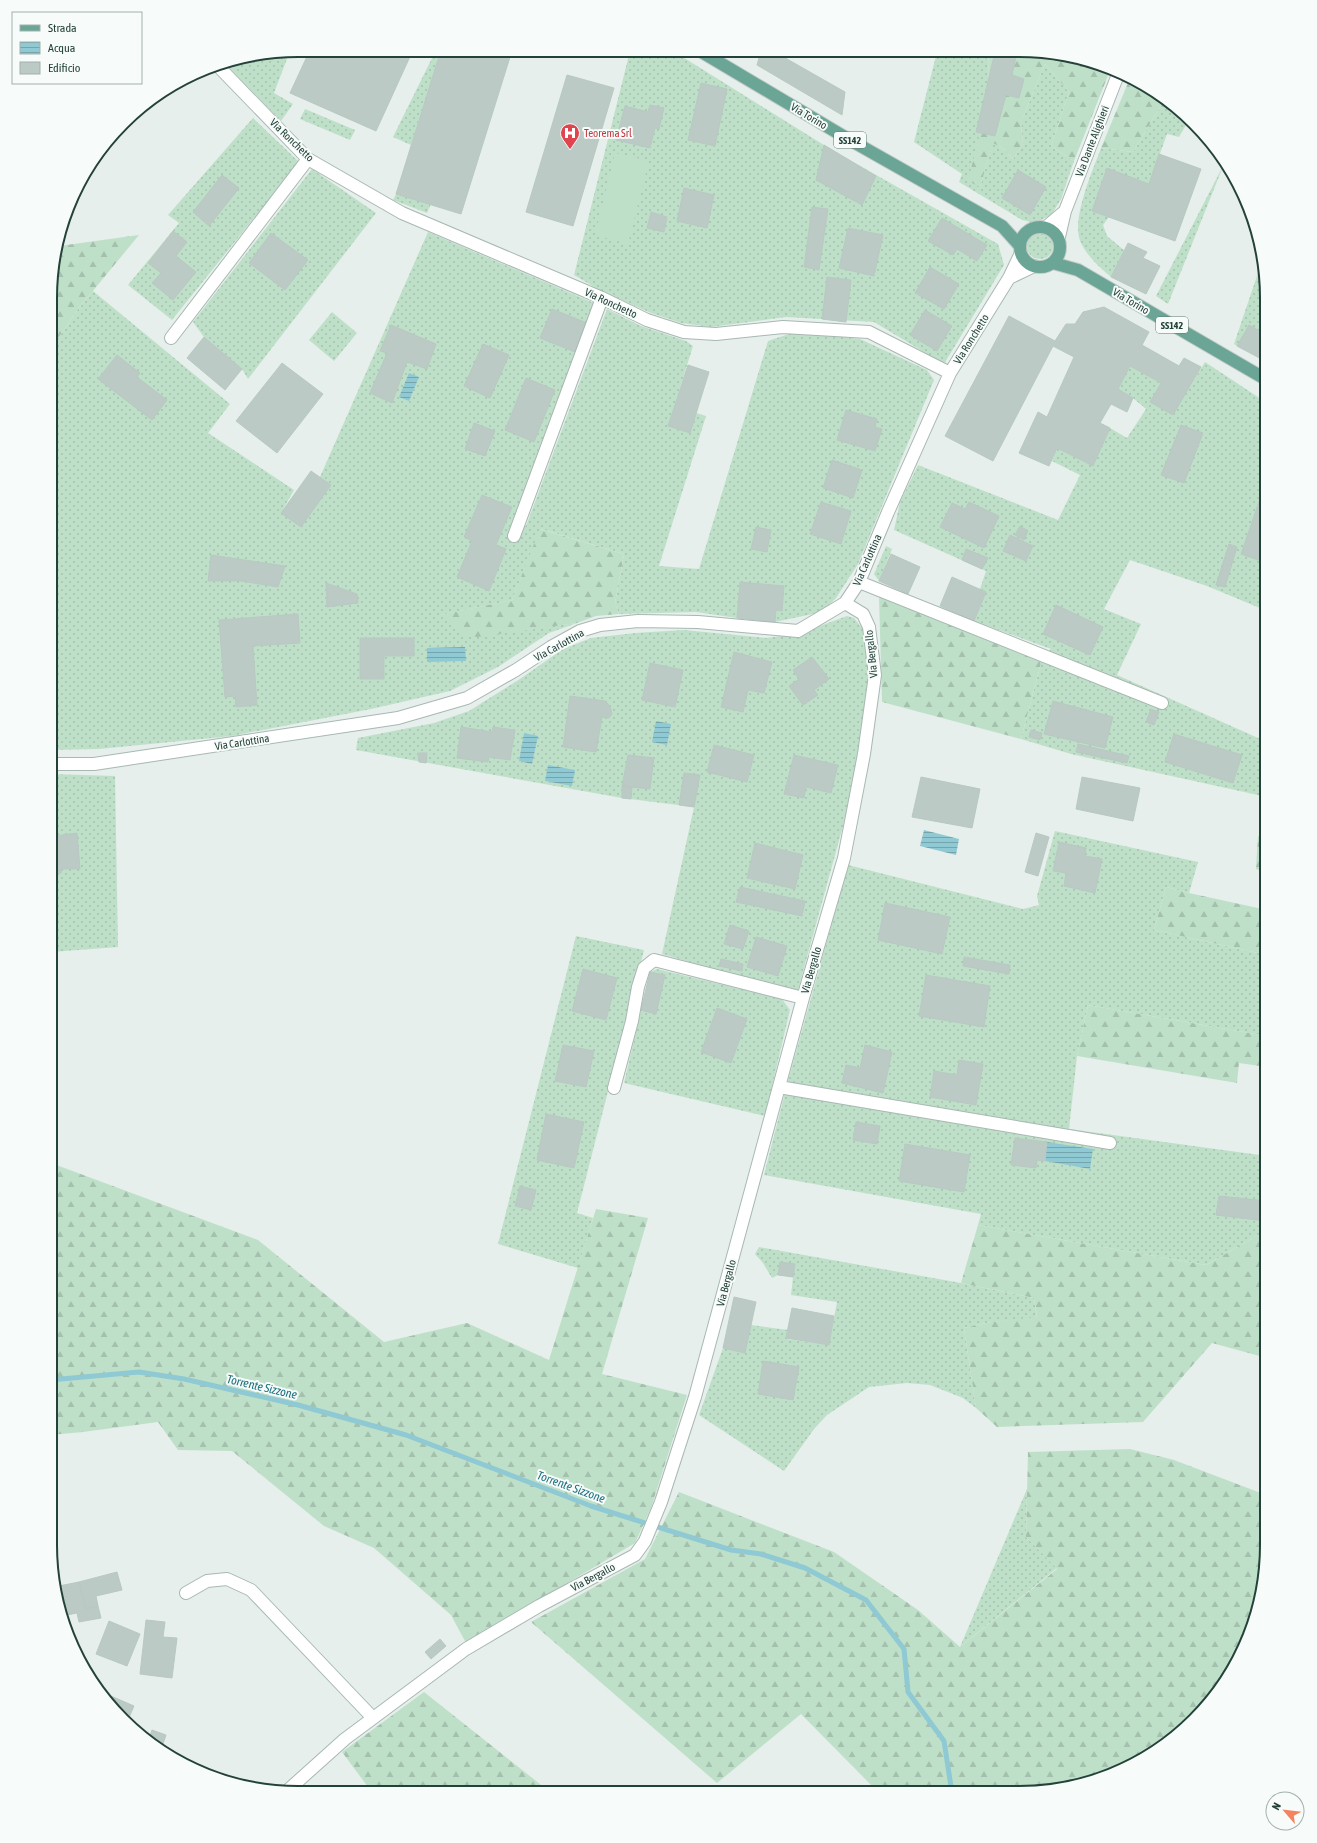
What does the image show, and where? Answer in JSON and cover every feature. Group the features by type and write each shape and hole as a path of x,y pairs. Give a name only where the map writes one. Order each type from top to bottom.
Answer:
{"main road":[{"name":"Via Torino","path":"710,57 843,136 1002,226 1027,231 1033,227 1046,227 1055,232 1060,243 1078,270"},
{"name":"Via Torino","path":"1002,226 1028,263 1040,267 1053,263 1078,270 1260,376"},
{"path":"1020,250 1021,240 1027,231"},
{"path":"1053,263 1060,254 1060,243"}],"street":[{"name":"Via Ronchetto","path":"221,70 308,159 402,213 602,298 647,320 684,332 716,334 783,327 868,332 950,373 1010,278 1020,250"},
{"name":"Via Dante Alighieri","path":"1060,243 1065,211 1117,78"},
{"path":"171,338 308,159"},
{"name":"Via Dante Alighieri","path":"1046,227 1065,211"},
{"path":"1010,278 1034,266"},
{"path":"514,536 602,298"},
{"name":"Via Carlottina","path":"57,764 94,764 398,718 467,698 516,670 551,647 580,631 600,624 638,621 698,622 798,631 845,603 859,582 888,512 950,373"},
{"path":"859,582 1162,703"},
{"name":"Via Bergallo","path":"293,1786 345,1739 466,1649 539,1606 635,1555 645,1541 661,1502 695,1398 803,998 844,858 864,754 875,675 869,627 863,614 845,603"},
{"path":"614,1088 632,1021 638,988 644,968 654,960 803,998"},
{"path":"779,1087 1110,1143"},
{"path":"186,1593 207,1581 227,1579 251,1590 373,1718"}],"green space":[{"path":"433,57 439,57 411,145 393,137"},
{"path":"628,57 683,57 832,150 998,244 1004,265 944,364 874,322 786,317 711,327 681,323 651,313 603,292 574,275"},
{"path":"936,57 988,57 989,80 980,133 980,187 993,142 1001,147 1013,159 1023,144 1021,122 1045,64 1069,92 1051,146 1074,161 1061,199 1052,214 1036,223 1022,220 959,182 962,174 914,142"},
{"path":"988,57 1051,59 1082,65 1109,74 1074,161 1051,146 1069,92 1045,64 1021,122 1023,144 1013,159 1001,147 993,143 980,187 968,181 980,133 989,80"},
{"path":"287,58 274,93 293,104 281,121 229,67 266,59"},
{"path":"1128,83 1140,89 1162,104 1133,152 1101,148"},
{"path":"1162,104 1186,125 1179,137 1167,134 1149,184 1107,169 1092,211 1109,217 1103,225 1107,236 1125,251 1111,277 1094,262 1081,243 1078,234 1080,209 1088,182 1101,148 1133,152"},
{"path":"305,109 355,130 350,140 300,119"},
{"path":"253,118 299,162 172,320 128,285 179,223 168,215"},
{"path":"615,153 649,161 628,244 595,235"},
{"path":"1222,168 1168,304 1156,296"},
{"path":"312,169 376,213 248,379 242,369 204,337 193,322"},
{"path":"396,194 431,204 427,213 393,200"},
{"path":"428,232 594,303 513,523 526,526 607,309 641,326 686,341 693,346 668,426 690,433 696,413 706,416 659,566 699,569 768,341 792,333 860,339 927,370 934,380 858,564 836,598 822,612 775,622 776,610 782,611 740,582 737,618 696,612 619,614 615,603 624,554 541,529 512,600 441,615 477,636 577,623 549,633 498,667 450,691 371,709 232,736 99,749 57,750 57,340 78,309 93,291 230,404 208,433 294,490 281,513 331,485 320,477"},
{"path":"1040,233 1049,237 1053,246 1049,255 1040,259 1031,255 1027,246 1031,237"},
{"path":"139,235 78,309 57,340 59,266 63,245"},
{"path":"1258,272 1260,338 1237,346 1234,344"},
{"path":"332,312 357,333 334,361 309,340"},
{"path":"1205,362 1260,398 1260,608 1207,586 1130,560 1104,609 1141,624 1117,675 1260,739 1260,795 1071,754 1021,739 1042,659 1051,649 974,621 986,592 980,589 986,571 894,530 900,502 918,465 1058,520 1080,475 1052,461 1057,448 1093,466 1110,428 1127,438 1146,409 1133,398 1118,389 1130,366 1161,383 1150,402 1173,414"},
{"path":"540,529 624,554 615,603 619,614 596,616 577,623 477,637 460,634 440,615 512,600"},
{"path":"886,546 892,549 879,581 874,574"},
{"path":"879,597 948,620 1042,659 1021,739 882,702"},
{"path":"847,616 854,618 866,633 871,673 859,753 843,826 798,990 748,979 662,954 694,807 622,798 356,750 358,738 434,723 469,711 520,679 563,649 591,638 635,633 684,630 766,638 798,634"},
{"path":"57,774 115,776 118,947 57,952"},
{"path":"1055,831 1198,862 1189,893 1166,887 1154,930 1260,953 1260,1035 1088,1005 1077,1056 1069,1129 1260,1155 1260,1234 1206,1265 978,1225 981,1214 764,1175 788,1081 848,865 1023,909 1039,905 1037,896"},
{"path":"1258,836 1260,837 1260,870 1256,869"},
{"path":"1166,887 1260,908 1260,953 1154,930"},
{"path":"576,936 644,950 577,1213 593,1218 578,1268 498,1244"},
{"path":"657,969 782,999 790,1010 765,1116 624,1083 650,972"},
{"path":"1088,1005 1260,1035 1260,1066 1239,1063 1237,1083 1077,1056"},
{"path":"57,1165 258,1240 384,1342 467,1323 549,1360 596,1209 648,1218 602,1374 687,1395 651,1508 635,1543 466,1643 451,1615 374,1548 324,1526 232,1451 178,1450 158,1422 57,1434"},
{"path":"978,1225 1206,1265 1260,1234 1260,1356 1212,1343 1143,1422 997,1427 976,1408 964,1328 991,1322 1037,1317 1034,1298 961,1283"},
{"path":"759,1247 961,1283 1034,1298 1037,1318 991,1322 964,1328 976,1408 963,1398 930,1385 907,1383 869,1387 827,1415 814,1429 784,1471 699,1415 723,1348 745,1353 751,1325 788,1330 787,1339 829,1345 837,1302 791,1295 793,1277 778,1275 772,1278 763,1263 755,1254"},
{"path":"1130,1449 1174,1460 1260,1493 1260,1545 1258,1577 1252,1608 1247,1623 1228,1666 1210,1692 1190,1716 1166,1736 1140,1754 1097,1773 1082,1778 1051,1784 1019,1786 872,1786 801,1714 717,1783 531,1622 645,1559 679,1492 834,1552 918,1610 960,1647 1057,1569 1026,1537 1028,1452"},
{"path":"1027,1489 1026,1537 1057,1568 960,1647"},
{"path":"424,1692 542,1786 367,1786 342,1752"}],"water":[{"path":"409,373 419,377 409,401 399,397"},
{"path":"465,647 466,661 427,662 427,648"},
{"path":"656,721 671,724 667,745 652,742"},
{"path":"524,733 538,736 532,764 519,761"},
{"path":"548,765 575,770 572,786 545,781"},
{"path":"924,830 959,839 956,855 920,846"},
{"path":"1047,1142 1093,1149 1090,1169 1045,1161"}],"building":[{"path":"307,57 410,57 376,131 290,93"},
{"path":"439,57 510,57 461,214 396,194"},
{"path":"759,57 784,57 845,92 842,115 757,65"},
{"path":"994,57 1016,57 1012,75 1024,79 1019,98 1006,95 995,136 976,132"},
{"name":"Teorema Srl","path":"567,75 614,88 573,226 526,212"},
{"path":"701,83 727,89 715,146 688,140"},
{"path":"650,105 664,108 659,129 655,128 650,148 616,140 625,106 648,112"},
{"path":"824,145 876,176 862,205 816,180"},
{"path":"1159,154 1201,169 1175,241 1092,211 1107,168 1149,184"},
{"path":"1018,170 1046,187 1030,215 1002,198"},
{"path":"222,175 239,188 209,226 193,212"},
{"path":"684,188 714,195 707,228 677,221"},
{"path":"812,207 828,209 819,270 804,267"},
{"path":"651,212 667,217 664,232 647,228"},
{"path":"942,218 987,245 977,261 957,249 953,255 928,241"},
{"path":"848,228 883,235 874,276 839,268"},
{"path":"173,231 187,242 176,256 196,272 173,300 152,283 161,273 148,263"},
{"path":"271,233 308,260 285,290 249,263"},
{"path":"1128,243 1147,252 1143,258 1160,266 1146,294 1111,277"},
{"path":"930,267 959,284 944,309 915,293"},
{"path":"827,277 851,280 846,322 822,319"},
{"path":"1104,307 1149,332 1142,345 1179,366 1184,358 1201,367 1173,415 1150,402 1161,383 1130,366 1118,389 1133,398 1127,412 1111,404 1100,423 1110,428 1093,466 1057,448 1049,466 1019,453 1038,412 1047,417 1074,357 1053,346 993,461 945,436 1009,316 1055,341 1066,324 1075,324 1083,312"},
{"path":"552,309 587,323 575,352 540,338"},
{"path":"925,310 952,326 937,351 910,335"},
{"path":"391,325 436,344 427,369 407,362 392,403 370,393 387,353 380,351"},
{"path":"1249,325 1260,331 1260,358 1237,346"},
{"path":"204,337 242,369 225,390 187,358"},
{"path":"483,344 509,355 490,398 464,386"},
{"path":"117,355 140,373 137,377 167,400 152,420 98,379"},
{"path":"282,363 323,394 277,453 236,421"},
{"path":"688,365 709,372 690,433 668,426"},
{"path":"526,378 555,390 534,442 505,430"},
{"path":"846,410 877,419 875,427 882,429 875,451 837,440"},
{"path":"474,423 495,431 485,456 465,449"},
{"path":"1181,425 1203,433 1184,483 1161,475"},
{"path":"832,460 862,470 853,498 823,488"},
{"path":"311,471 331,485 301,527 281,513"},
{"path":"482,495 512,507 496,545 506,549 489,591 457,577 472,541 464,537"},
{"path":"1260,499 1260,561 1241,554"},
{"path":"821,502 851,511 841,544 810,534"},
{"path":"969,502 999,516 984,548 940,527 952,503 965,509"},
{"path":"1020,526 1028,531 1024,540 1015,535"},
{"path":"756,527 771,530 767,552 751,549"},
{"path":"1010,535 1033,546 1026,561 1003,551"},
{"path":"1229,544 1237,547 1225,587 1216,585"},
{"path":"966,549 988,558 982,569 962,560"},
{"path":"891,554 920,567 908,594 879,581"},
{"path":"211,555 285,566 278,587 241,581 208,581"},
{"path":"952,577 986,592 974,621 940,606"},
{"path":"740,582 784,586 782,611 776,610 775,622 737,618"},
{"path":"326,583 357,594 358,603 327,607"},
{"path":"1056,605 1103,627 1090,655 1043,634"},
{"path":"298,614 300,643 253,646 257,705 236,707 235,696 225,697 219,620"},
{"path":"360,638 414,638 414,656 384,656 384,679 360,679"},
{"path":"734,652 772,662 764,693 748,690 743,712 721,707"},
{"path":"812,657 829,679 814,690 818,695 803,705 789,686 799,679 793,670"},
{"path":"650,663 683,670 675,707 642,700"},
{"path":"570,696 605,701 610,706 612,714 609,718 602,717 596,752 563,747"},
{"path":"1053,701 1113,717 1105,748 1044,734"},
{"path":"1151,709 1159,712 1154,725 1146,722"},
{"path":"461,727 492,732 493,727 515,730 510,760 489,757 488,762 457,758"},
{"path":"1031,730 1042,733 1040,740 1029,737"},
{"path":"1174,734 1242,755 1233,783 1165,762"},
{"path":"1078,744 1129,756 1127,763 1076,752"},
{"path":"714,745 754,755 747,782 707,772"},
{"path":"418,753 427,753 426,763 419,762"},
{"path":"628,755 654,758 650,789 622,786"},
{"path":"794,755 838,765 831,793 806,787 804,798 784,794"},
{"path":"684,773 700,775 694,807 679,805"},
{"path":"921,777 980,789 972,828 912,817"},
{"path":"1082,777 1140,788 1133,821 1076,809"},
{"path":"622,786 632,787 631,799 622,798"},
{"path":"77,833 80,869 61,869 61,873 57,873 57,836"},
{"path":"1036,833 1049,837 1038,876 1025,872"},
{"path":"1059,842 1086,848 1085,856 1102,859 1095,893 1064,886 1066,873 1053,871"},
{"path":"755,843 803,855 795,889 747,878"},
{"path":"740,887 805,901 802,916 736,902"},
{"path":"885,903 950,917 942,954 878,940"},
{"path":"730,925 749,931 743,949 724,944"},
{"path":"756,937 787,946 778,976 747,967"},
{"path":"964,957 1010,965 1009,974 963,966"},
{"path":"721,959 743,964 742,971 719,966"},
{"path":"583,969 617,978 606,1020 572,1011"},
{"path":"650,972 665,975 656,1014 641,1010"},
{"path":"926,975 990,986 984,1027 919,1016"},
{"path":"717,1008 747,1019 731,1063 701,1052"},
{"path":"563,1045 594,1051 586,1087 555,1081"},
{"path":"865,1045 892,1052 883,1093 842,1083 846,1065 860,1068"},
{"path":"959,1060 983,1064 976,1105 930,1097 934,1071 957,1075"},
{"path":"546,1114 584,1122 574,1168 537,1160"},
{"path":"856,1122 880,1126 877,1144 853,1140"},
{"path":"1015,1138 1047,1142 1045,1161 1037,1160 1036,1168 1011,1165"},
{"path":"905,1144 970,1155 964,1192 899,1181"},
{"path":"520,1186 536,1190 531,1210 515,1206"},
{"path":"1219,1196 1260,1200 1260,1220 1216,1215"},
{"path":"780,1262 795,1264 793,1277 778,1275"},
{"path":"734,1297 756,1302 745,1353 723,1348"},
{"path":"792,1308 834,1316 829,1345 786,1338"},
{"path":"763,1361 799,1367 793,1400 758,1394"},
{"path":"117,1572 122,1590 96,1596 98,1606 86,1609 79,1582"},
{"path":"79,1582 86,1609 98,1606 101,1618 79,1622 77,1613 67,1615 61,1586"},
{"path":"146,1620 165,1622 163,1637 177,1638 172,1678 140,1674"},
{"path":"109,1621 140,1634 127,1666 96,1654"},
{"path":"440,1639 446,1646 431,1659 425,1652"},
{"path":"110,1696 134,1706 129,1718"},
{"path":"152,1730 166,1735 163,1744 150,1735"}],"waterway":[{"name":"Torrente Sizzone","path":"57,1379 139,1372 184,1379 298,1405 406,1435 591,1506 731,1550 761,1554 805,1568 866,1600 904,1649 908,1692 944,1741 951,1786"}],"place":[{"name":"Teorema Srl","path":"570,150"}]}
